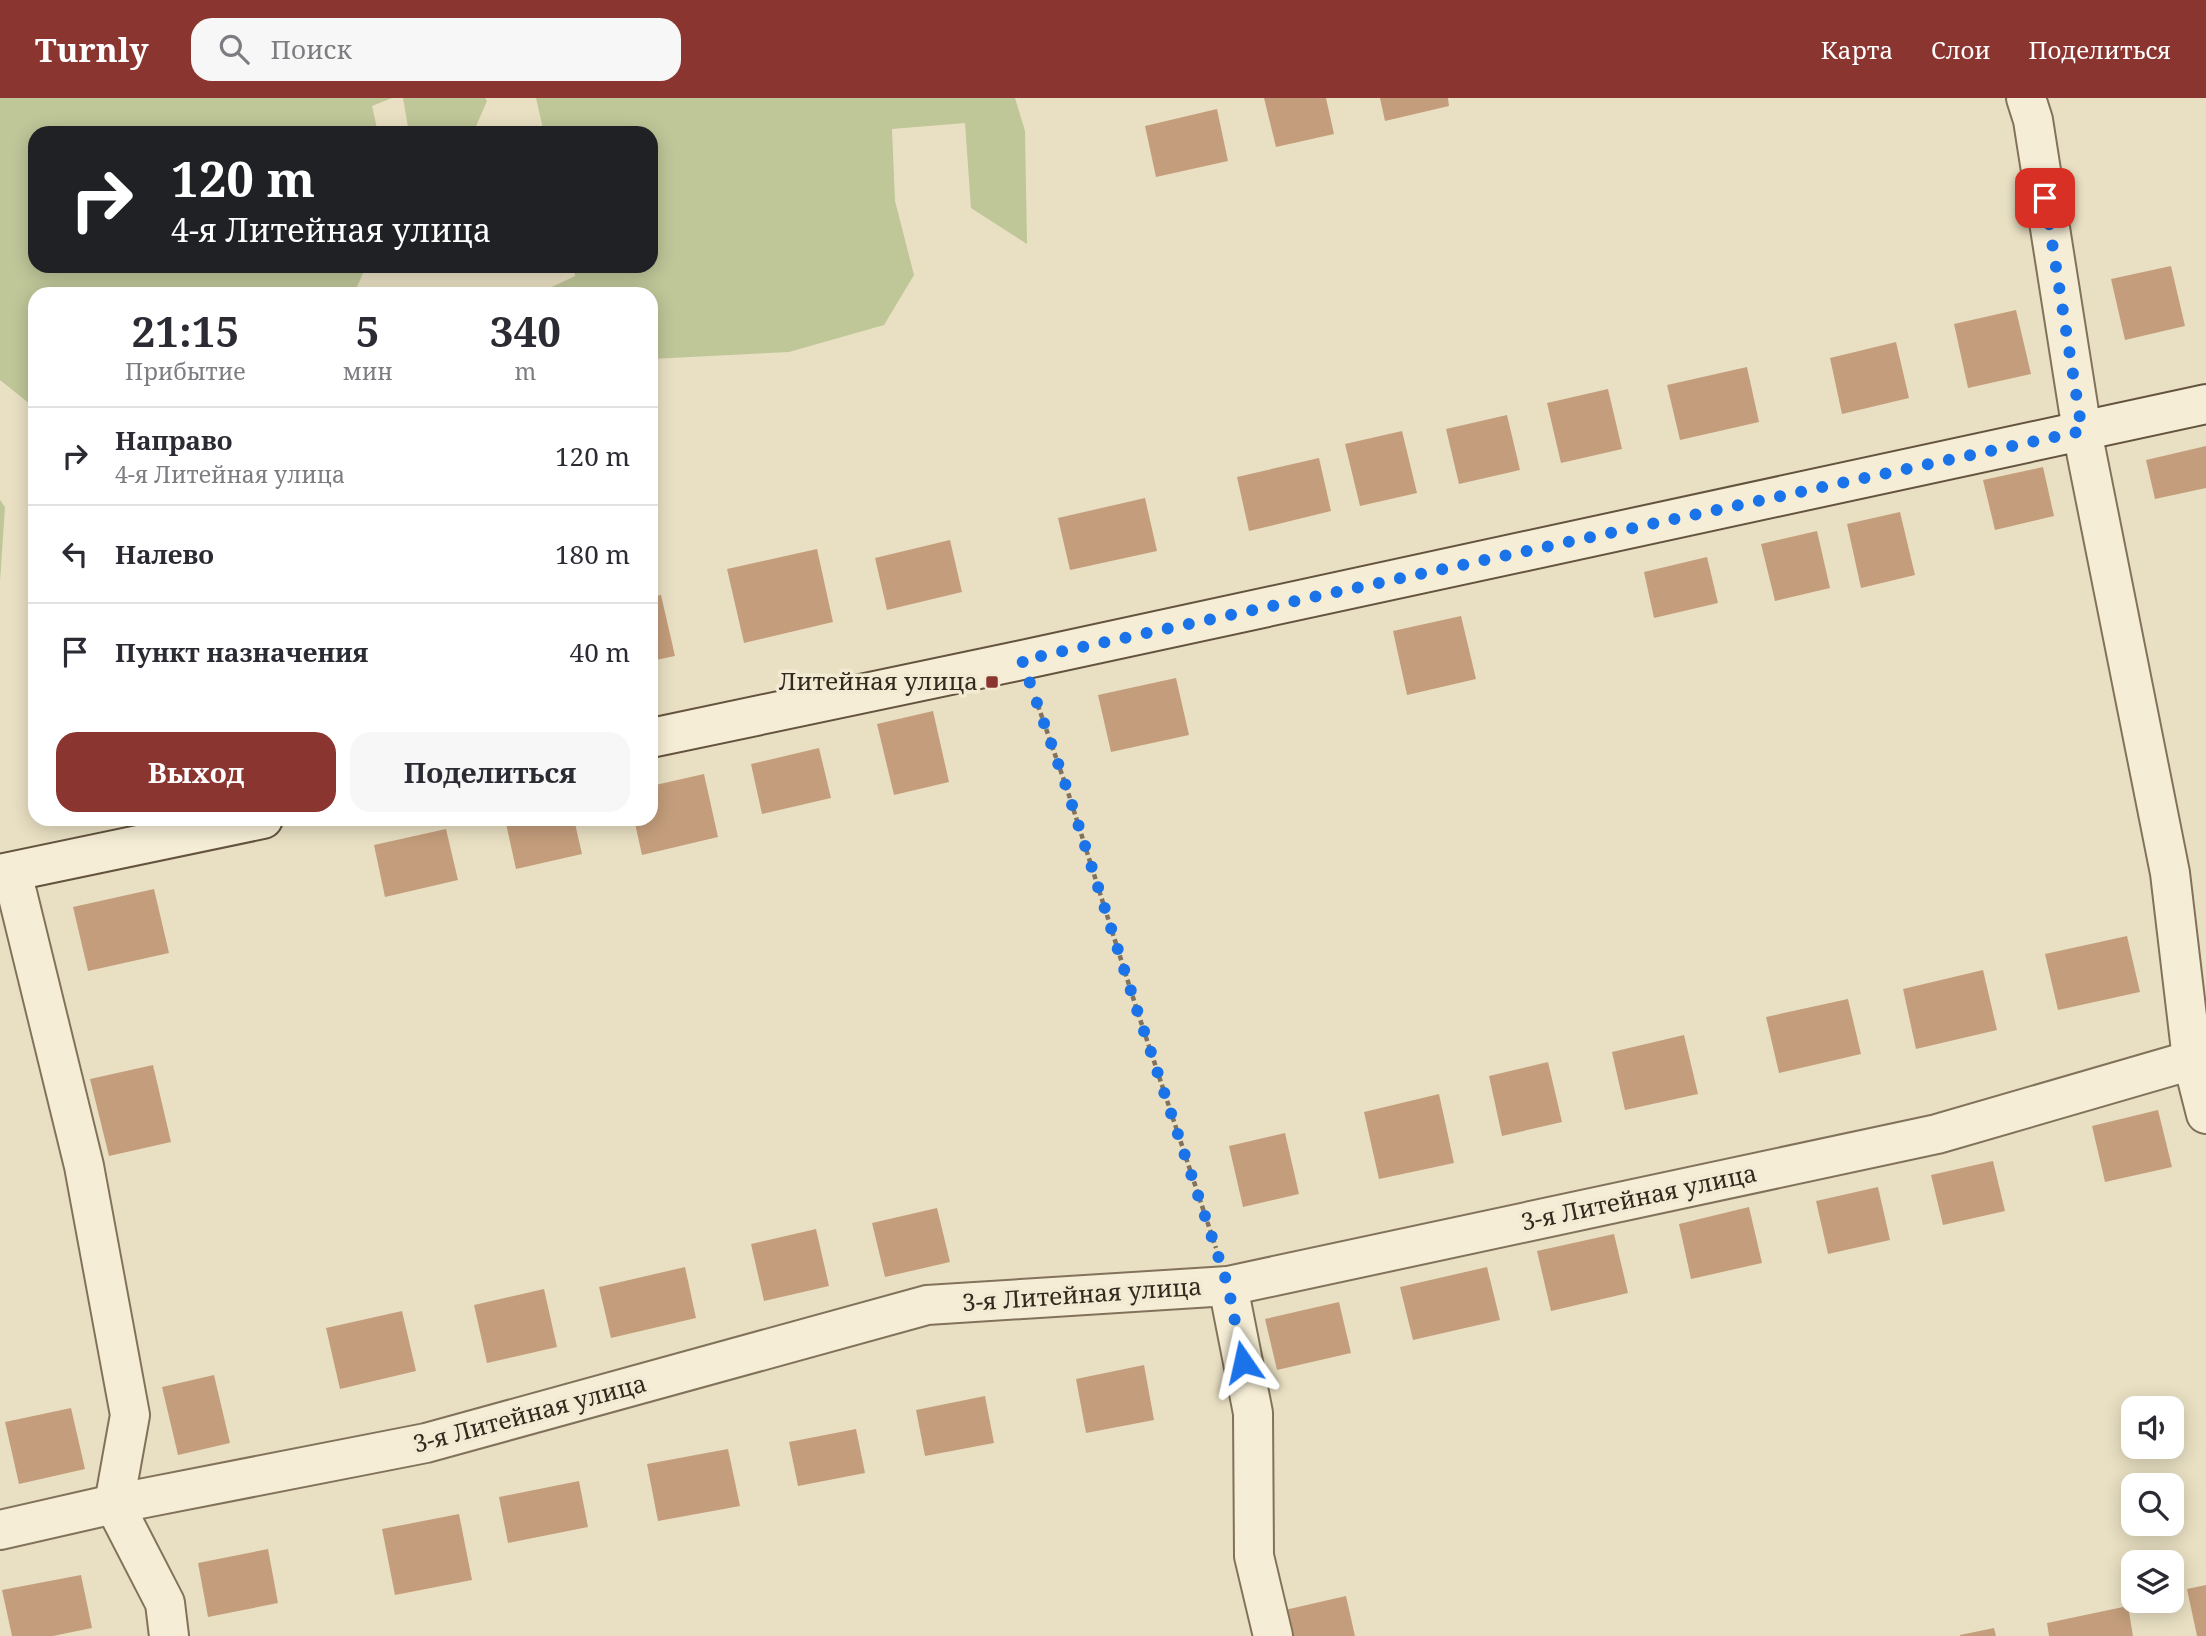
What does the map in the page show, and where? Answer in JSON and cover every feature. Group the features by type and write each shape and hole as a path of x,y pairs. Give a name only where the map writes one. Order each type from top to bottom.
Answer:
{"street":[{"path":"2026,98 2033,120 2082,431 2170,873 2206,1114"},
{"path":"658,737 2206,404"},
{"path":"169,1636 165,1603 114,1504 130,1415 84,1167 6,873 230,826"},
{"name":"3-я Литейная улица","path":"0,1530 114,1504 426,1443 927,1305 1228,1286 1937,1134 2199,1057"},
{"path":"1228,1286 1253,1413 1254,1556 1273,1636"}],"path":[{"path":"1022,660 1067,789 1228,1286"}],"green space":[{"path":"0,98 392,98 372,106 376,126 28,126 28,273 363,273 357,287 28,287 28,402 0,380"},
{"path":"403,98 485,98 487,101 476,126 408,126"},
{"path":"536,98 1015,98 1025,131 1027,244 971,208 965,123 892,129 895,201 914,275 884,325 789,352 658,359 658,287 552,287 575,276 574,273 658,273 658,126 542,126"},
{"path":"0,500 5,507 0,582"}],"building":[{"path":"1264,98 1326,98 1334,134 1276,147"},
{"path":"1380,98 1448,98 1449,106 1385,121"},
{"path":"1217,109 1228,161 1156,177 1145,126"},
{"path":"2171,266 2185,326 2125,340 2111,279"},
{"path":"2016,310 2031,374 1968,388 1954,324"},
{"path":"1896,342 1909,398 1842,414 1830,358"},
{"path":"1747,367 1759,422 1680,440 1667,385"},
{"path":"1608,389 1622,449 1561,463 1547,403"},
{"path":"1507,415 1520,470 1459,484 1446,429"},
{"path":"1402,431 1417,493 1360,506 1345,444"},
{"path":"2206,446 2206,488 2155,499 2146,460"},
{"path":"1319,458 1331,511 1249,531 1237,477"},
{"path":"2043,467 2054,516 1995,530 1983,480"},
{"path":"1145,498 1157,551 1070,570 1058,518"},
{"path":"1900,512 1915,575 1861,588 1847,524"},
{"path":"1817,531 1830,588 1775,601 1761,544"},
{"path":"950,540 962,592 887,610 875,558"},
{"path":"817,549 833,622 744,643 727,569"},
{"path":"1707,557 1718,603 1654,618 1644,572"},
{"path":"661,595 675,656 658,660 658,596"},
{"path":"1461,616 1476,679 1407,695 1393,631"},
{"path":"1176,678 1189,735 1111,752 1098,695"},
{"path":"933,711 949,782 894,795 877,724"},
{"path":"819,748 831,798 762,814 751,764"},
{"path":"704,774 718,837 642,855 636,826 658,826 658,784"},
{"path":"507,826 576,826 582,854 516,869"},
{"path":"446,829 458,880 385,897 374,845"},
{"path":"154,889 169,953 88,971 73,907"},
{"path":"2127,936 2140,992 2058,1010 2045,954"},
{"path":"1983,970 1997,1030 1916,1049 1903,989"},
{"path":"1848,999 1861,1054 1779,1073 1766,1017"},
{"path":"1684,1035 1698,1094 1625,1110 1612,1052"},
{"path":"1548,1062 1562,1122 1502,1136 1489,1076"},
{"path":"153,1065 171,1142 109,1156 90,1079"},
{"path":"1439,1094 1454,1163 1379,1179 1364,1112"},
{"path":"2158,1110 2172,1167 2105,1182 2092,1126"},
{"path":"1285,1133 1299,1194 1243,1207 1229,1146"},
{"path":"1993,1161 2005,1211 1943,1225 1931,1175"},
{"path":"1878,1187 1890,1240 1828,1254 1816,1201"},
{"path":"1749,1207 1762,1263 1691,1279 1679,1224"},
{"path":"937,1208 950,1262 885,1277 872,1223"},
{"path":"816,1229 829,1286 764,1301 751,1244"},
{"path":"1614,1234 1628,1293 1551,1311 1537,1251"},
{"path":"685,1267 696,1318 611,1338 599,1287"},
{"path":"1487,1267 1500,1320 1413,1340 1400,1287"},
{"path":"544,1289 557,1347 487,1363 474,1305"},
{"path":"1339,1302 1351,1353 1277,1370 1265,1319"},
{"path":"402,1311 416,1371 340,1389 326,1328"},
{"path":"1144,1365 1154,1420 1086,1433 1076,1379"},
{"path":"214,1375 230,1443 178,1455 162,1387"},
{"path":"985,1396 994,1443 925,1456 916,1410"},
{"path":"71,1408 85,1469 19,1484 5,1422"},
{"path":"856,1429 865,1473 798,1486 789,1442"},
{"path":"728,1449 740,1506 658,1521 647,1464"},
{"path":"579,1481 588,1527 508,1543 499,1497"},
{"path":"459,1514 472,1580 395,1595 382,1529"},
{"path":"268,1549 278,1603 208,1617 198,1563"},
{"path":"81,1575 92,1628 53,1636 12,1636 2,1590"},
{"path":"2206,1585 2206,1636 2197,1636 2187,1589"},
{"path":"1346,1596 1355,1636 1281,1636 1276,1612"},
{"path":"2121,1607 2121,1613 2129,1613 2133,1636 2049,1636 2047,1623"},
{"path":"1994,1628 1996,1636 1960,1636 1960,1635"}],"place":[{"name":"Литейная улица","path":"992,682"}],"route":[{"path":"1243,1362 1228,1286 1067,789 1022,660 2082,431 2045,198"}]}
